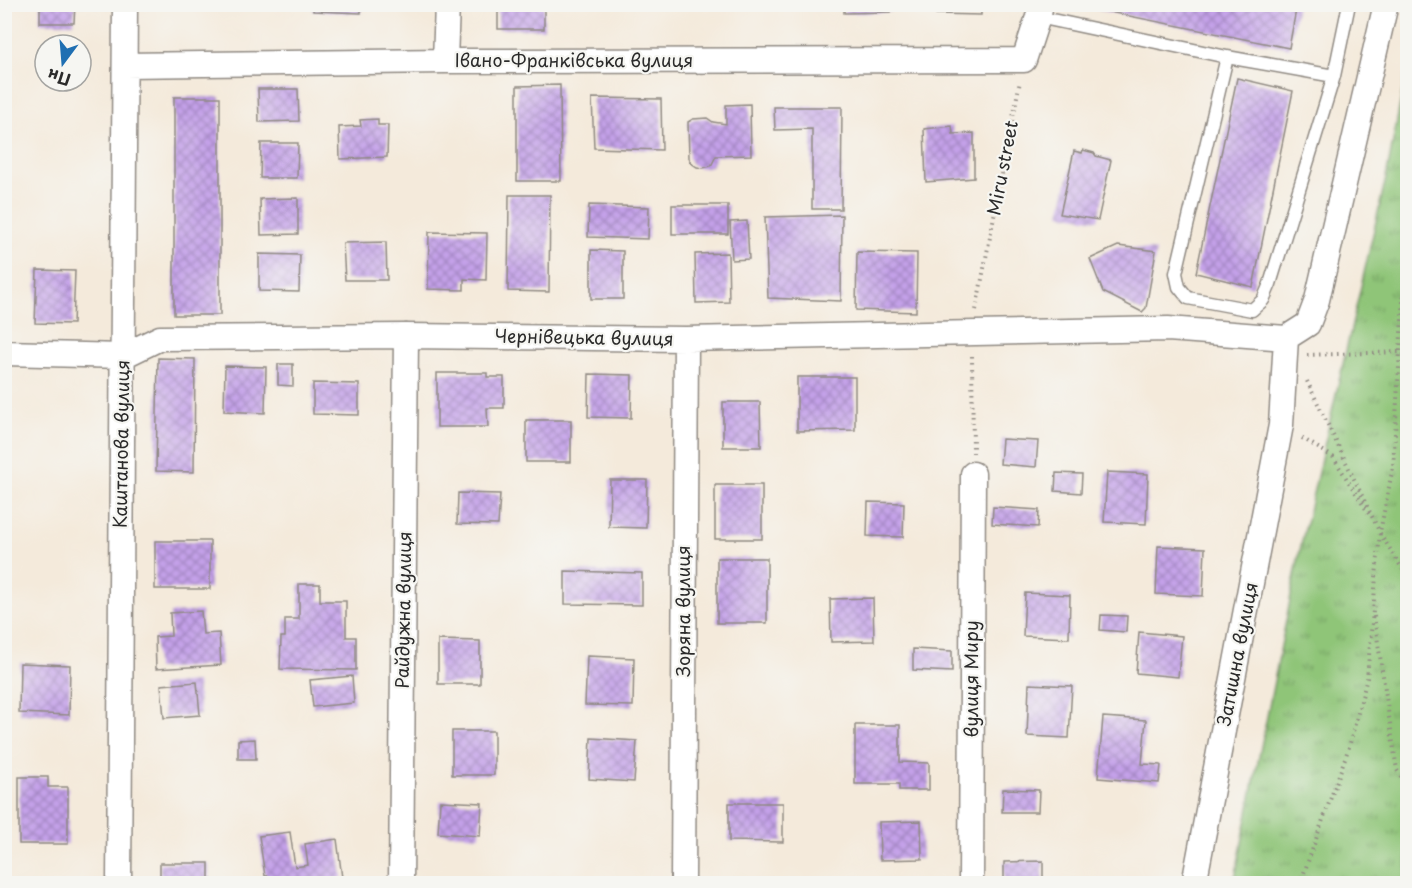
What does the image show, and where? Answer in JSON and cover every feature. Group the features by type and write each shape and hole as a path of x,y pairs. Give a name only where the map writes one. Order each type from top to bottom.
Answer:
{"street":[{"name":"Каштанова вулиця","path":"119,884 125,4"},
{"path":"445,61 447,4"},
{"path":"1286,338 1308,324 1317,300 1386,4"},
{"path":"1024,60 1039,11"},
{"name":"Івано-Франківська вулиця","path":"125,65 445,61 1024,60"},
{"name":"Чернівецька вулиця","path":"4,353 123,356 160,338 406,336 686,339 1168,329 1286,338"},
{"name":"Райдужна вулиця","path":"401,884 406,336"},
{"name":"Затишна вулиця","path":"1194,884 1281,425 1286,338"},
{"name":"Зоряна вулиця","path":"682,884 686,339"},
{"name":"вулиця Миру","path":"971,884 973,474"}],"lane":[{"path":"1227,57 1176,273 1179,286 1188,298 1252,310 1263,300 1270,284 1334,76 1349,4"},
{"path":"1039,11 1227,57 1334,76"}],"path":[{"name":"Miru street","path":"973,474 972,333 1024,60"},
{"path":"1300,884 1349,747 1367,678 1380,532 1393,467 1407,264"},
{"path":"1286,338 1294,355 1400,352 1407,354"},
{"path":"1304,376 1380,532"},
{"path":"1281,425 1334,457 1407,578"},
{"path":"1373,610 1397,770 1407,788"}],"green space":[{"path":"1407,68 1407,883 1234,883 1300,550 1386,178"}],"building":[{"path":"40,4 75,4 74,23 40,23"},
{"path":"313,4 361,4 361,13 313,11"},
{"path":"498,4 544,4 544,29 498,29"},
{"path":"844,4 891,4 891,12 844,13"},
{"path":"936,4 981,4 981,15 936,14"},
{"path":"1089,4 1297,4 1289,48 1089,8"},
{"path":"1237,78 1293,91 1253,287 1196,273"},
{"path":"560,85 561,181 517,181 517,86"},
{"path":"258,89 298,89 299,121 259,122"},
{"path":"174,97 220,97 220,315 174,315"},
{"path":"592,98 661,99 662,150 594,148"},
{"path":"750,104 751,155 716,156 711,166 703,168 691,163 688,122 693,119 707,118 713,122 726,124 726,105"},
{"path":"774,107 842,107 841,209 812,209 812,129 775,130"},
{"path":"378,119 378,125 388,125 387,157 340,159 339,127 361,126 360,120"},
{"path":"952,126 953,134 974,133 974,178 926,182 924,129"},
{"path":"261,143 298,143 297,178 260,178"},
{"path":"1083,150 1111,160 1098,220 1060,214 1074,151 1082,153"},
{"path":"509,195 550,195 549,292 508,291"},
{"path":"298,198 298,234 261,235 260,199"},
{"path":"589,205 649,207 648,239 588,237"},
{"path":"672,205 728,205 728,234 672,234"},
{"path":"842,215 841,301 768,298 765,217"},
{"path":"747,221 749,259 732,260 730,222"},
{"path":"429,232 487,233 486,280 464,279 464,290 428,289"},
{"path":"386,242 387,280 345,280 343,243"},
{"path":"1118,246 1156,251 1146,308 1142,312 1103,292 1090,259"},
{"path":"591,250 623,251 623,299 591,299"},
{"path":"857,252 917,253 916,312 856,310"},
{"path":"728,253 729,302 696,303 695,254"},
{"path":"259,254 300,255 299,292 259,291"},
{"path":"37,270 75,271 73,324 35,323"},
{"path":"158,358 195,359 194,472 156,471"},
{"path":"278,364 293,364 293,386 278,385"},
{"path":"225,366 266,367 265,413 224,411"},
{"path":"437,373 487,373 487,377 504,377 504,408 487,408 488,427 437,427"},
{"path":"589,374 632,375 631,418 588,417"},
{"path":"797,377 855,377 855,430 797,431"},
{"path":"313,383 359,384 359,415 313,414"},
{"path":"723,402 760,402 761,447 723,447"},
{"path":"526,420 571,420 571,462 526,462"},
{"path":"1002,439 1038,441 1036,467 1000,464"},
{"path":"1107,472 1148,474 1146,524 1104,522"},
{"path":"1056,473 1082,474 1081,493 1055,491"},
{"path":"610,480 647,480 646,528 609,527"},
{"path":"715,485 762,485 762,539 715,539"},
{"path":"458,493 500,494 498,525 457,524"},
{"path":"868,502 904,503 903,537 867,536"},
{"path":"993,507 1039,510 1038,527 992,524"},
{"path":"155,541 210,541 210,589 155,589"},
{"path":"1158,546 1205,548 1203,596 1156,594"},
{"path":"717,558 767,558 767,623 717,623"},
{"path":"565,571 642,573 642,605 565,604"},
{"path":"299,584 320,584 320,601 346,601 346,637 356,637 356,670 280,669 281,637 285,637 285,619 299,619"},
{"path":"1025,593 1070,595 1069,638 1023,636"},
{"path":"873,598 874,641 831,642 830,599"},
{"path":"201,611 203,634 219,633 221,665 156,669 155,637 171,636 170,613"},
{"path":"1101,615 1127,616 1126,632 1100,630"},
{"path":"1139,632 1182,636 1178,677 1136,673"},
{"path":"438,640 480,641 480,684 438,684"},
{"path":"913,649 952,651 952,672 913,670"},
{"path":"587,656 634,658 633,706 585,705"},
{"path":"20,663 70,665 69,715 19,713"},
{"path":"352,676 354,703 313,707 310,680"},
{"path":"197,682 200,715 164,718 161,685"},
{"path":"1029,684 1072,686 1069,738 1027,736"},
{"path":"1103,717 1146,720 1142,764 1161,765 1159,783 1098,778"},
{"path":"855,725 900,725 900,762 929,763 929,790 899,790 899,784 855,784"},
{"path":"452,731 494,731 494,775 452,775"},
{"path":"591,738 637,741 634,782 589,779"},
{"path":"255,739 256,759 238,759 238,740"},
{"path":"19,777 48,777 48,787 68,787 68,844 19,844"},
{"path":"1003,789 1039,790 1038,812 1002,812"},
{"path":"440,801 482,803 480,836 438,833"},
{"path":"729,803 783,803 783,842 729,841"},
{"path":"921,821 922,859 880,860 879,822"},
{"path":"290,832 295,867 308,865 305,844 337,839 342,878 334,879 335,884 270,884 268,876 265,876 259,836"},
{"path":"1043,861 1043,884 1004,884 1004,862"},
{"path":"160,863 209,863 209,878 219,884 151,884 151,879 160,879"}]}
